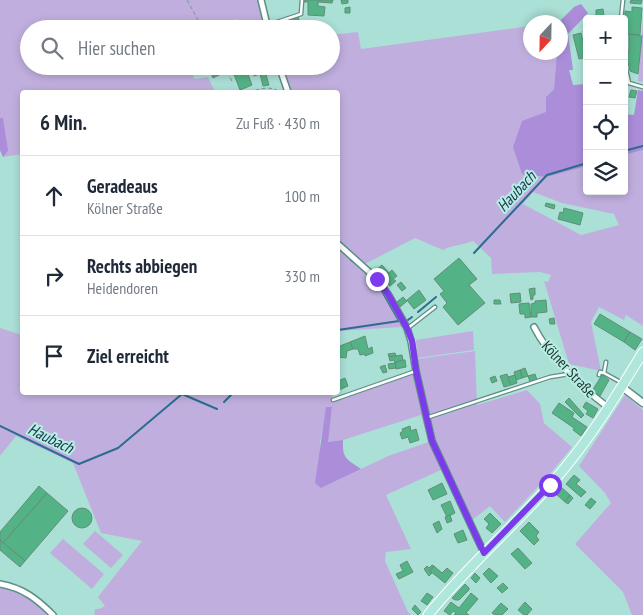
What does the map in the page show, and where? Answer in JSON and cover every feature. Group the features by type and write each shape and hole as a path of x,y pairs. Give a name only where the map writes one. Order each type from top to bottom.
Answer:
{"main road":[{"name":"Kölner Straße","path":"429,615 484,553 568,464 609,408 643,352"}],"street":[{"path":"261,0 266,20"},
{"path":"282,75 287,90"},
{"path":"340,246 377,279 388,294 407,328 412,341 416,371 432,441 484,553"},
{"name":"Kölner Straße","path":"534,327 542,341 579,384 609,408"},
{"path":"623,386 643,402"},
{"path":"0,584 18,588 38,600 54,615"}],"lane":[{"path":"286,20 301,14 302,0"},
{"path":"621,15 623,0"},
{"path":"628,79 629,83 643,88"},
{"path":"407,328 435,307"},
{"path":"604,373 606,362"},
{"path":"333,400 416,371"},
{"path":"598,375 600,372 604,373 623,386"},
{"path":"426,418 550,377 570,374"}],"path":[{"path":"188,0 198,20"},
{"path":"229,75 233,83"},
{"path":"258,90 267,88 277,90"}],"shaded area":[{"path":"0,0 263,0 269,20 20,20 20,75 193,75 194,79 208,77 214,90 20,90 20,154 3,157 0,150"},
{"path":"581,4 588,13 583,15 583,18 568,34 568,15 566,15 574,7"},
{"path":"643,21 643,82 638,81"},
{"path":"523,27 523,60 556,60 554,89 546,97 547,177 583,167 583,195 628,195 628,154 643,150 643,326 626,315 624,320 599,307 591,322 601,371 569,364 544,281 548,282 551,275 540,272 492,274 491,258 473,241 443,250 415,238 365,264 361,269 377,282 402,327 340,331 340,90 288,90 285,75 340,75 340,34 358,32 361,49","holes":["533,192 562,203 614,214 619,225 581,235 523,204"]},
{"path":"568,34 573,70 569,70 573,85 583,84 583,167 547,177 522,174 513,147 522,121 546,112 546,97 554,89 556,60 568,60"},
{"path":"638,90 643,91 643,150 628,154 628,114 634,115"},
{"path":"0,118 3,118 8,151 3,157 0,150"},
{"path":"0,328 20,334 20,395 333,395 332,400 415,371 417,359 475,351 477,405 527,390 540,404 544,423 572,447 550,474 505,522 490,506 471,521 458,491 443,469 386,495 411,549 386,552 385,561 411,615 94,615 95,609 105,606 98,597 142,541 101,533 73,463 16,436 0,456","holes":["327,407 332,408 327,442 343,440 421,415 429,442 388,456 321,488 320,442"]},
{"path":"473,331 474,350 417,358 416,340"},
{"path":"625,395 643,410 643,615 632,615 623,592 575,544 611,503 605,493 579,466"},
{"path":"326,407 332,407 328,442 343,440 343,451 346,458 361,469 321,488 315,483"},
{"path":"95,531 123,555 111,568 83,544"},
{"path":"63,539 104,574 92,589 50,553"},
{"path":"0,587 19,592 53,615 0,615"}],"building":[{"path":"304,0 333,0 332,3 318,2 318,6 325,7 324,16 308,15 308,2 304,2"},
{"path":"341,0 348,0 348,3 342,4"},
{"path":"631,0 642,0 641,4 630,3"},
{"path":"350,7 350,13 345,13 345,8"},
{"path":"632,7 642,8 640,35 628,34 628,15 625,15 625,11 632,12"},
{"path":"603,9 604,15 596,15 596,10"},
{"path":"298,17 299,20 287,20"},
{"path":"581,33 583,58 579,59 573,35"},
{"path":"629,34 642,36 638,74 630,71 628,62"},
{"path":"234,75 248,75 252,85 240,90"},
{"path":"260,75 266,75 269,85 263,86"},
{"path":"631,90 637,91 635,98 629,97"},
{"path":"546,203 555,205 554,209 545,206"},
{"path":"564,208 583,213 580,225 558,219 560,212 563,213"},
{"path":"459,258 477,279 469,285 485,303 458,325 443,307 447,303 440,294 444,291 434,279"},
{"path":"382,265 389,273 383,278 376,270"},
{"path":"392,270 397,276 393,279 396,281 390,286 383,278"},
{"path":"401,282 406,288 402,291 397,285"},
{"path":"535,288 535,295 533,295 531,300 529,289"},
{"path":"419,290 426,300 414,309 407,300"},
{"path":"520,293 521,302 511,303 510,294"},
{"path":"403,297 407,301 400,307 397,302"},
{"path":"494,300 500,300 501,304 494,304"},
{"path":"546,300 547,312 537,313 537,317 531,317 531,304 535,303 535,301"},
{"path":"529,303 531,317 525,318 525,314 520,314 519,304"},
{"path":"600,314 630,332 624,342 594,324"},
{"path":"554,318 555,324 550,324 549,319"},
{"path":"630,332 642,339 635,350 624,342"},
{"path":"365,336 368,349 372,347 373,353 365,356 365,354 360,355 358,349 353,349 350,342"},
{"path":"350,342 353,349 347,351 346,358 340,357 340,346"},
{"path":"395,353 396,356 389,357 388,354"},
{"path":"402,355 403,360 395,363 394,360 390,361 389,357"},
{"path":"405,360 406,367 396,369 395,363"},
{"path":"395,363 396,368 389,369 388,364"},
{"path":"385,365 387,372 383,373 380,367"},
{"path":"525,368 528,376 522,378 520,370"},
{"path":"520,370 522,378 516,380 514,372"},
{"path":"507,374 511,385 504,387 500,376"},
{"path":"535,374 537,380 530,382 528,376"},
{"path":"515,375 517,383 511,385 508,377"},
{"path":"602,375 609,380 600,396 592,391"},
{"path":"495,376 497,381 492,383 490,378"},
{"path":"345,378 348,386 340,390 340,380"},
{"path":"569,398 584,415 581,418 565,402"},
{"path":"586,402 598,409 593,418 586,414 588,411 583,407"},
{"path":"559,403 574,413 572,417 587,427 581,436 573,430 574,428 552,413"},
{"path":"410,426 411,431 416,429 419,440 410,443 408,437 402,439 400,433 403,431 402,429"},
{"path":"574,475 580,480 576,484 586,492 581,497 566,484"},
{"path":"442,483 447,494 433,500 428,490"},
{"path":"39,486 47,493 3,543 0,540 0,532"},
{"path":"561,487 570,495 565,502 555,493"},
{"path":"47,493 68,511 25,561 3,543"},
{"path":"570,495 573,498 568,504 565,502"},
{"path":"591,498 596,502 590,509 585,505"},
{"path":"450,501 455,513 447,517 441,505"},
{"path":"82,508 89,511 92,518 89,525 82,528 75,525 72,518 75,511"},
{"path":"490,513 501,524 492,533 486,528 489,524 484,519"},
{"path":"450,515 452,521 447,523 445,517"},
{"path":"439,521 442,529 437,533 433,524"},
{"path":"529,522 539,532 536,536 539,540 534,545 520,531"},
{"path":"463,530 467,540 458,543 454,534"},
{"path":"0,540 25,561 20,567 0,550"},
{"path":"518,548 532,563 525,569 511,554"},
{"path":"407,561 413,572 399,579 396,574 403,571 400,565"},
{"path":"432,565 434,566 429,576 424,569"},
{"path":"434,566 442,573 447,568 453,573 445,583 430,571"},
{"path":"489,568 498,576 491,583 483,574"},
{"path":"475,573 480,578 476,583 471,578"},
{"path":"503,583 508,588 502,593 497,588"},
{"path":"465,584 469,590 459,600 452,598"},
{"path":"427,593 433,597 427,605 421,601"},
{"path":"471,593 478,599 466,613 469,615 454,615 456,613 453,611 450,615 444,611 451,602 459,608"},
{"path":"525,602 532,609 527,615 518,610"},
{"path":"501,603 508,609 502,615 492,613"},
{"path":"415,605 421,612 418,615 412,609"}],"waterway":[{"name":"Haubach","path":"628,150 643,146"},
{"name":"Haubach","path":"474,253 547,175 583,164"},
{"path":"351,260 359,266"},
{"path":"372,277 399,321"},
{"name":"Haubach","path":"418,312 436,297"},
{"name":"Haubach","path":"408,320 412,317"},
{"name":"Haubach","path":"340,330 399,321"},
{"name":"Haubach","path":"0,426 79,464 118,448 181,395"},
{"name":"Haubach","path":"184,395 217,409"},
{"name":"Haubach","path":"224,402 231,395"}],"route":[{"path":"377,279 388,294 412,341 416,371 432,441 456,490 481,550 484,553 550,485"}]}
